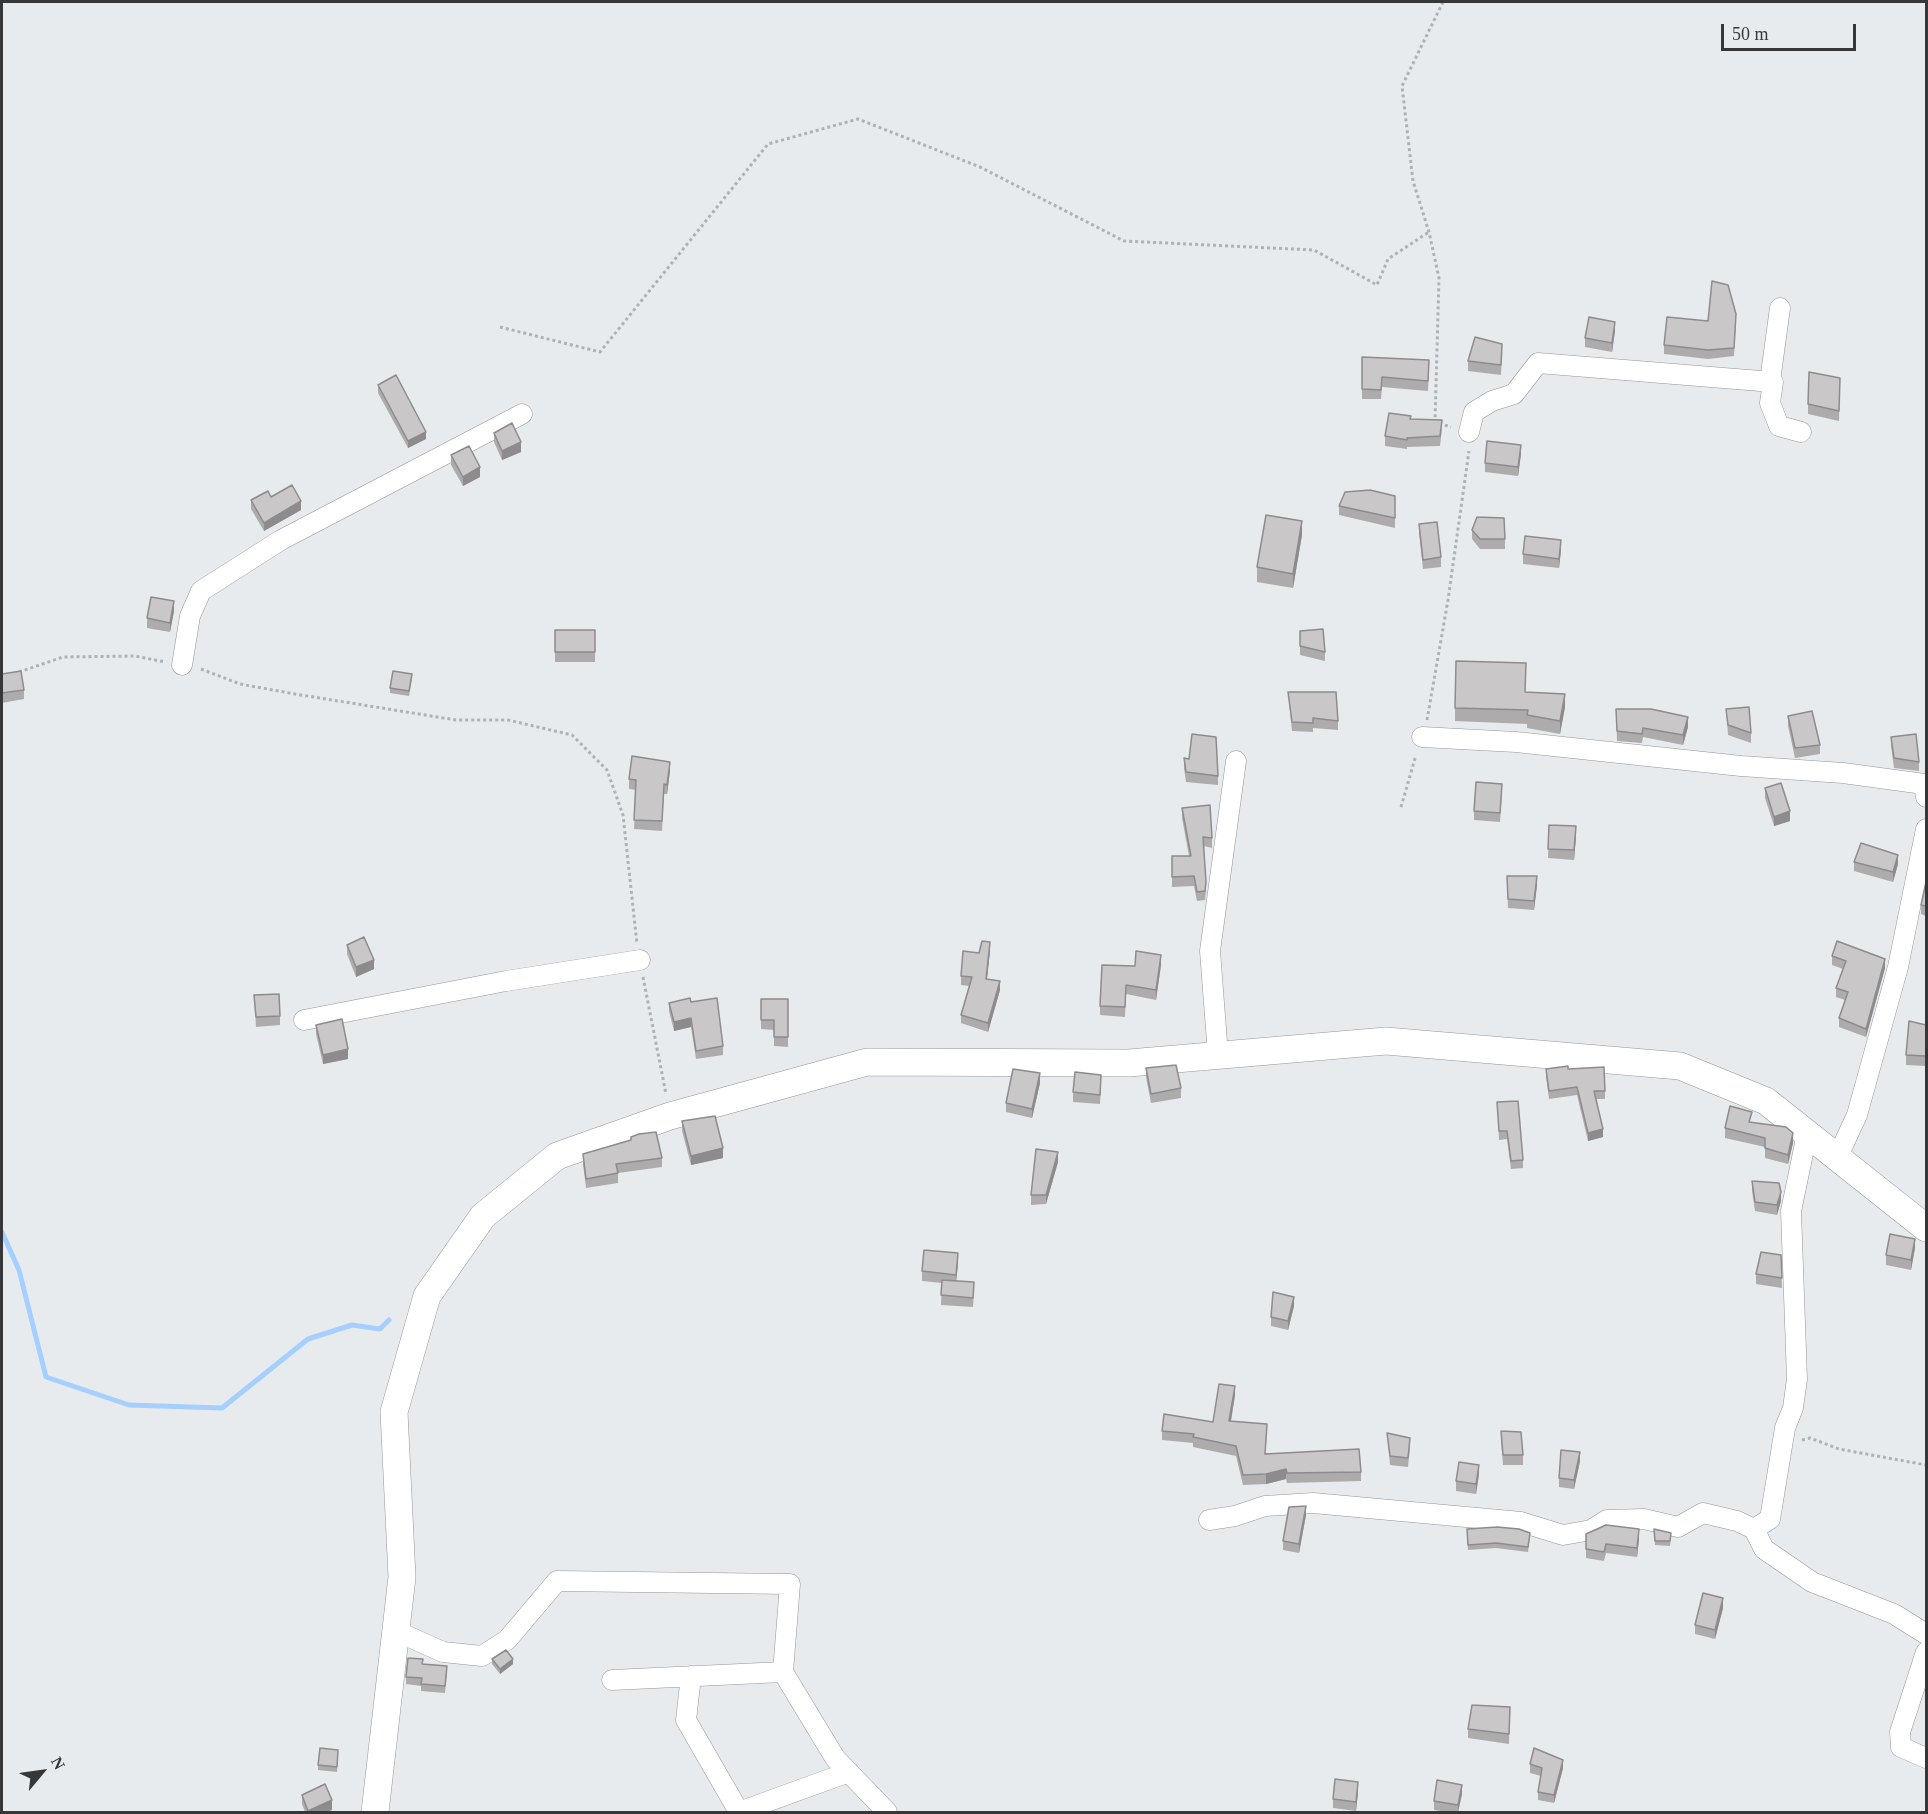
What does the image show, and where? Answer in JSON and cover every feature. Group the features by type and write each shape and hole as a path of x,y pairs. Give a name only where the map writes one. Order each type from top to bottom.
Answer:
{"street":[{"path":"1780,308 1770,381 1773,382 1770,403 1779,426 1801,432"},
{"path":"1469,432 1474,412 1492,401 1514,394 1538,363 1770,381"},
{"path":"182,665 190,616 201,591 281,540 522,414"},
{"path":"1422,737 1538,744 1741,766 1843,773 1924,784 1926,797"},
{"path":"1218,1055 1210,951 1236,761"},
{"path":"1837,1158 1857,1115 1898,967 1926,829"},
{"path":"304,1020 506,981 640,960"},
{"path":"375,1812 402,1577 394,1412 427,1296 483,1216 557,1156 670,1116 867,1062 1128,1063 1386,1041 1680,1066 1766,1101 1926,1228"},
{"path":"1754,1529 1770,1519 1782,1444 1793,1408 1797,1379 1791,1211 1807,1134"},
{"path":"1209,1520 1235,1516 1265,1506 1313,1503 1521,1522 1563,1535 1591,1530 1607,1520 1644,1519 1678,1527 1703,1513 1737,1521 1754,1529 1764,1549 1812,1582 1894,1614 1926,1634"},
{"path":"396,1631 443,1652 482,1656 507,1640 558,1581 790,1584 783,1672 835,1758 887,1812"},
{"path":"1926,1652 1900,1732 1901,1747 1926,1758"},
{"path":"612,1680 783,1672"},
{"path":"691,1676 686,1720 739,1812 849,1772"}],"path":[{"path":"1401,807 1431,709 1472,433 1435,422 1439,278 1430,232 1413,181 1402,86 1443,2"},
{"path":"500,327 600,352 768,144 858,119 980,167 1124,241 1314,250 1377,285 1388,259 1430,232"},
{"path":"9,676 63,657 135,656 200,668 240,684 295,694 456,720 508,720 572,735 607,770 623,815 640,960 670,1116"},
{"path":"1782,1444 1810,1438 1839,1449 1926,1465"}],"building":[{"path":"1712,281 1728,285 1736,314 1734,348 1708,350 1664,345 1667,317 1708,321"},
{"path":"1589,317 1615,322 1612,343 1585,338"},
{"path":"1475,337 1502,344 1501,365 1468,361"},
{"path":"1362,357 1429,360 1428,381 1382,377 1381,390 1362,389"},
{"path":"1809,372 1840,378 1839,411 1808,404"},
{"path":"396,375 426,432 408,441 378,385"},
{"path":"1389,413 1411,416 1410,419 1442,420 1440,436 1407,438 1407,440 1385,436"},
{"path":"512,423 521,442 502,451 494,433"},
{"path":"1487,441 1521,445 1518,467 1485,463"},
{"path":"469,446 480,467 463,477 451,455"},
{"path":"292,485 301,501 264,523 251,500 268,491 271,497"},
{"path":"1370,490 1395,496 1395,518 1339,506 1345,492"},
{"path":"1266,515 1302,521 1293,574 1257,567"},
{"path":"1477,517 1504,518 1505,539 1480,539 1472,530"},
{"path":"1437,522 1441,557 1423,560 1419,524"},
{"path":"1525,536 1561,540 1559,559 1523,554"},
{"path":"151,597 174,601 170,623 147,618"},
{"path":"1323,629 1325,652 1300,646 1300,631"},
{"path":"555,630 595,630 595,652 555,652"},
{"path":"1456,661 1526,663 1525,692 1565,694 1560,721 1527,715 1528,710 1455,708"},
{"path":"21,671 24,690 2,693 2,674"},
{"path":"393,671 412,674 409,691 390,688"},
{"path":"1288,692 1336,692 1338,721 1313,718 1313,723 1292,722"},
{"path":"1749,707 1751,733 1728,725 1726,709"},
{"path":"1616,709 1651,709 1688,717 1683,735 1643,728 1642,734 1617,731"},
{"path":"1812,711 1820,745 1795,748 1788,716"},
{"path":"1192,734 1216,737 1218,776 1186,772 1184,758 1189,759"},
{"path":"1916,734 1919,762 1894,758 1891,737"},
{"path":"632,756 670,762 667,785 664,784 662,821 634,820 636,780 629,779"},
{"path":"1476,782 1502,784 1500,813 1474,811"},
{"path":"1781,783 1790,811 1774,817 1765,788"},
{"path":"1210,805 1212,838 1203,837 1205,891 1197,892 1194,876 1172,877 1172,856 1191,856 1182,808"},
{"path":"1549,825 1576,826 1574,850 1548,849"},
{"path":"1861,843 1898,855 1893,872 1854,862"},
{"path":"1507,876 1537,876 1534,901 1508,899"},
{"path":"1926,882 1926,906 1921,905"},
{"path":"364,937 374,960 356,967 347,945"},
{"path":"982,941 990,942 986,979 1000,981 988,1023 961,1015 972,977 961,976 963,951 979,953"},
{"path":"1837,941 1885,959 1866,1029 1839,1018 1848,992 1836,988 1846,961 1832,956"},
{"path":"1136,951 1161,955 1156,990 1126,985 1125,1007 1100,1006 1102,965 1135,966"},
{"path":"279,994 280,1016 256,1017 254,995"},
{"path":"690,998 691,1002 717,998 723,1046 696,1051 691,1018 674,1022 669,1003"},
{"path":"761,999 788,999 788,1037 774,1037 774,1020 761,1020"},
{"path":"342,1019 348,1049 323,1055 316,1025"},
{"path":"1909,1021 1926,1025 1926,1056 1906,1055"},
{"path":"1176,1065 1181,1088 1151,1094 1146,1068"},
{"path":"1568,1066 1568,1069 1604,1067 1605,1091 1594,1091 1603,1129 1588,1133 1577,1087 1549,1091 1546,1069"},
{"path":"1013,1069 1040,1073 1032,1109 1006,1103"},
{"path":"1075,1072 1101,1075 1100,1095 1073,1092"},
{"path":"1518,1101 1523,1160 1511,1161 1507,1131 1499,1131 1497,1102"},
{"path":"1730,1106 1752,1112 1749,1122 1786,1127 1793,1133 1788,1155 1765,1148 1765,1138 1725,1128"},
{"path":"715,1116 723,1148 691,1156 682,1121"},
{"path":"656,1132 662,1158 616,1164 618,1173 586,1179 583,1154 631,1140 631,1137 639,1134"},
{"path":"1036,1149 1058,1152 1046,1195 1031,1195"},
{"path":"1752,1181 1779,1183 1781,1192 1777,1205 1755,1202"},
{"path":"1890,1234 1915,1239 1911,1260 1886,1255"},
{"path":"924,1250 958,1253 956,1275 922,1271"},
{"path":"1761,1252 1781,1255 1782,1278 1756,1274"},
{"path":"942,1280 974,1282 973,1298 941,1295"},
{"path":"1273,1292 1294,1297 1288,1321 1271,1317"},
{"path":"1219,1384 1235,1386 1229,1421 1267,1424 1265,1454 1359,1449 1361,1472 1287,1473 1286,1469 1266,1474 1243,1475 1236,1446 1193,1437 1194,1434 1162,1431 1164,1414 1213,1422"},
{"path":"1501,1431 1521,1432 1523,1455 1503,1455"},
{"path":"1387,1433 1410,1438 1408,1458 1390,1456"},
{"path":"1561,1450 1580,1452 1574,1480 1559,1478"},
{"path":"1459,1462 1479,1465 1476,1484 1456,1481"},
{"path":"1306,1506 1299,1544 1283,1541 1289,1507"},
{"path":"1606,1525 1639,1529 1637,1548 1606,1544 1604,1552 1586,1549 1586,1534"},
{"path":"1497,1527 1519,1529 1530,1533 1528,1547 1496,1543 1468,1545 1467,1529"},
{"path":"1654,1529 1671,1533 1670,1541 1655,1541"},
{"path":"1703,1593 1723,1598 1715,1630 1695,1625"},
{"path":"506,1650 513,1659 500,1669 492,1659"},
{"path":"408,1658 423,1659 422,1664 447,1666 445,1686 421,1684 422,1678 406,1677"},
{"path":"1472,1705 1510,1707 1509,1734 1468,1729"},
{"path":"320,1748 338,1750 337,1767 318,1765"},
{"path":"1534,1748 1563,1760 1554,1795 1538,1792 1542,1768 1530,1764"},
{"path":"1335,1779 1358,1782 1356,1802 1333,1799"},
{"path":"1437,1780 1462,1785 1458,1805 1434,1801"},
{"path":"325,1784 332,1800 308,1811 302,1795"}],"waterway":[{"path":"2,1232 19,1270 46,1377 129,1405 222,1408 308,1339 352,1325 380,1329 389,1320"}]}
